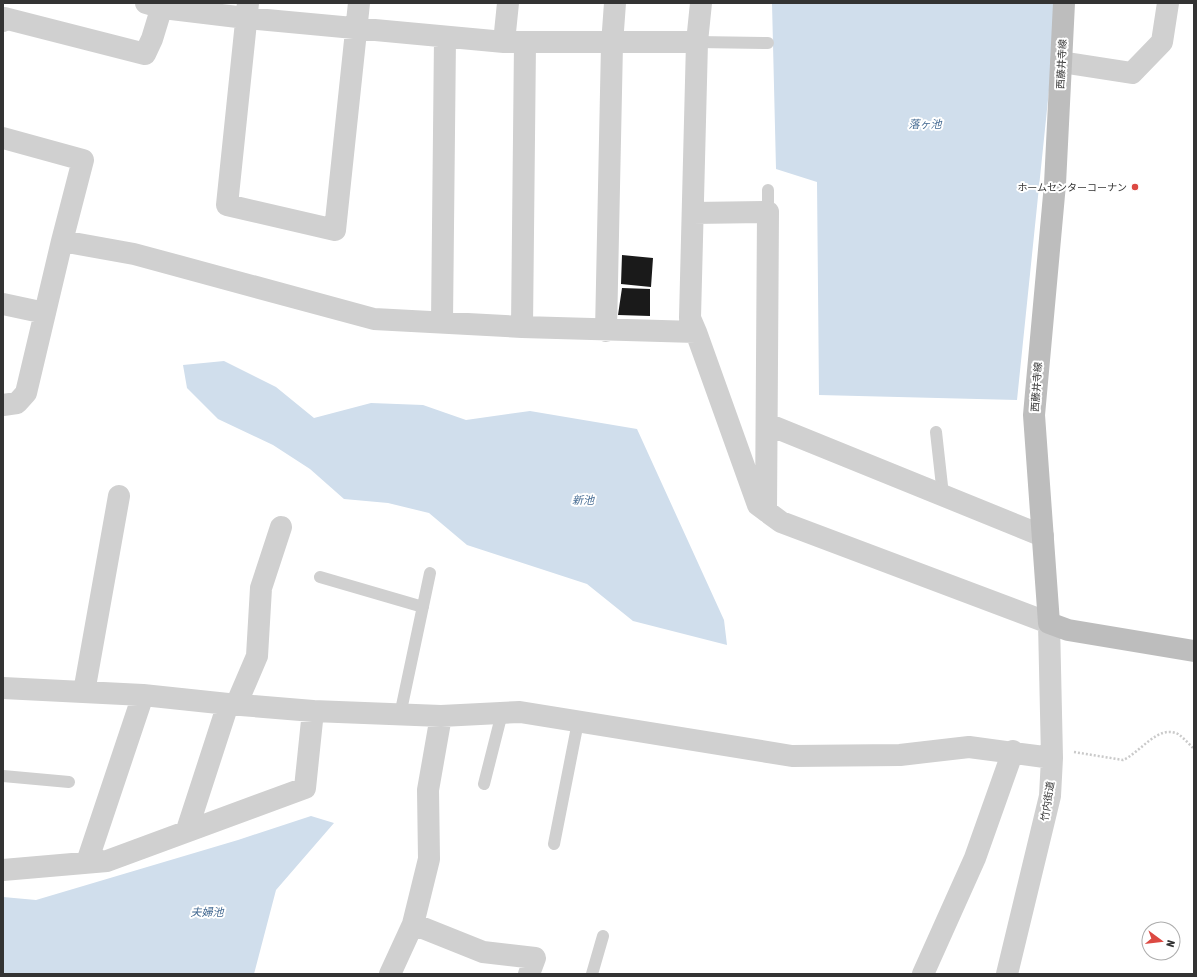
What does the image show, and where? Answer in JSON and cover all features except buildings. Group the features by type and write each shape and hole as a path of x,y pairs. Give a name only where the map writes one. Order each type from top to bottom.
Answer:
{"main road":[{"name":"西藤井寺線","path":"1049,624 1034,415 1055,184 1064,3"},
{"path":"1049,624 1068,630 1194,651"}],"street":[{"path":"247,11 227,205 335,230 359,3"},
{"path":"508,3 515,43 522,328"},
{"path":"606,331 612,44 615,3"},
{"path":"701,3 697,42 690,318 758,505 781,522 1049,624"},
{"path":"1061,62 1132,73 1162,42 1168,3"},
{"path":"3,21 4,18 145,54 157,5 247,11 356,30 515,43 612,44 697,42"},
{"path":"442,322 445,38"},
{"path":"3,138 83,160 26,393 16,403 3,405"},
{"path":"693,213 768,212 766,511"},
{"path":"62,241 134,254 374,319 522,328 696,332"},
{"path":"3,304 45,313"},
{"path":"767,424 1043,536"},
{"path":"84,692 119,496"},
{"path":"187,830 232,705 256,656 260,588 281,527"},
{"name":"竹内街道","path":"1007,974 1050,796 1052,753 1049,624"},
{"path":"3,688 143,695 232,705 313,711 441,716 520,712 792,756 900,756 969,747 1052,753"},
{"path":"87,862 143,695"},
{"path":"3,870 107,861 187,830 305,788 313,711"},
{"path":"390,974 413,924 429,859 428,790 441,716"},
{"path":"923,974 975,858 1013,751"},
{"path":"413,924 483,952 536,958 529,974"}],"lane":[{"path":"697,42 768,44"},
{"path":"768,190 768,212"},
{"path":"936,432 943,495"},
{"path":"400,714 430,573"},
{"path":"320,577 423,607"},
{"path":"484,784 502,713"},
{"path":"554,844 578,722"},
{"path":"3,776 69,782"},
{"path":"592,974 603,936"}],"path":[{"path":"1052,753 1123,760 1130,757 1162,732 1171,732 1179,735 1194,749"}],"water":[{"name":"落ヶ池","path":"772,3 1058,3 1017,400 819,395 817,182 776,169"},
{"name":"新池","path":"224,361 276,387 314,418 371,403 423,405 466,420 530,411 637,429 724,620 727,645 633,621 587,584 467,545 429,513 388,503 344,499 310,469 273,445 218,419 187,388 183,365"},
{"name":"夫婦池","path":"311,816 334,823 276,890 254,974 3,974 3,897 36,900 238,840"}],"place":[{"name":"ホームセンターコーナン","path":"1135,187"}]}
